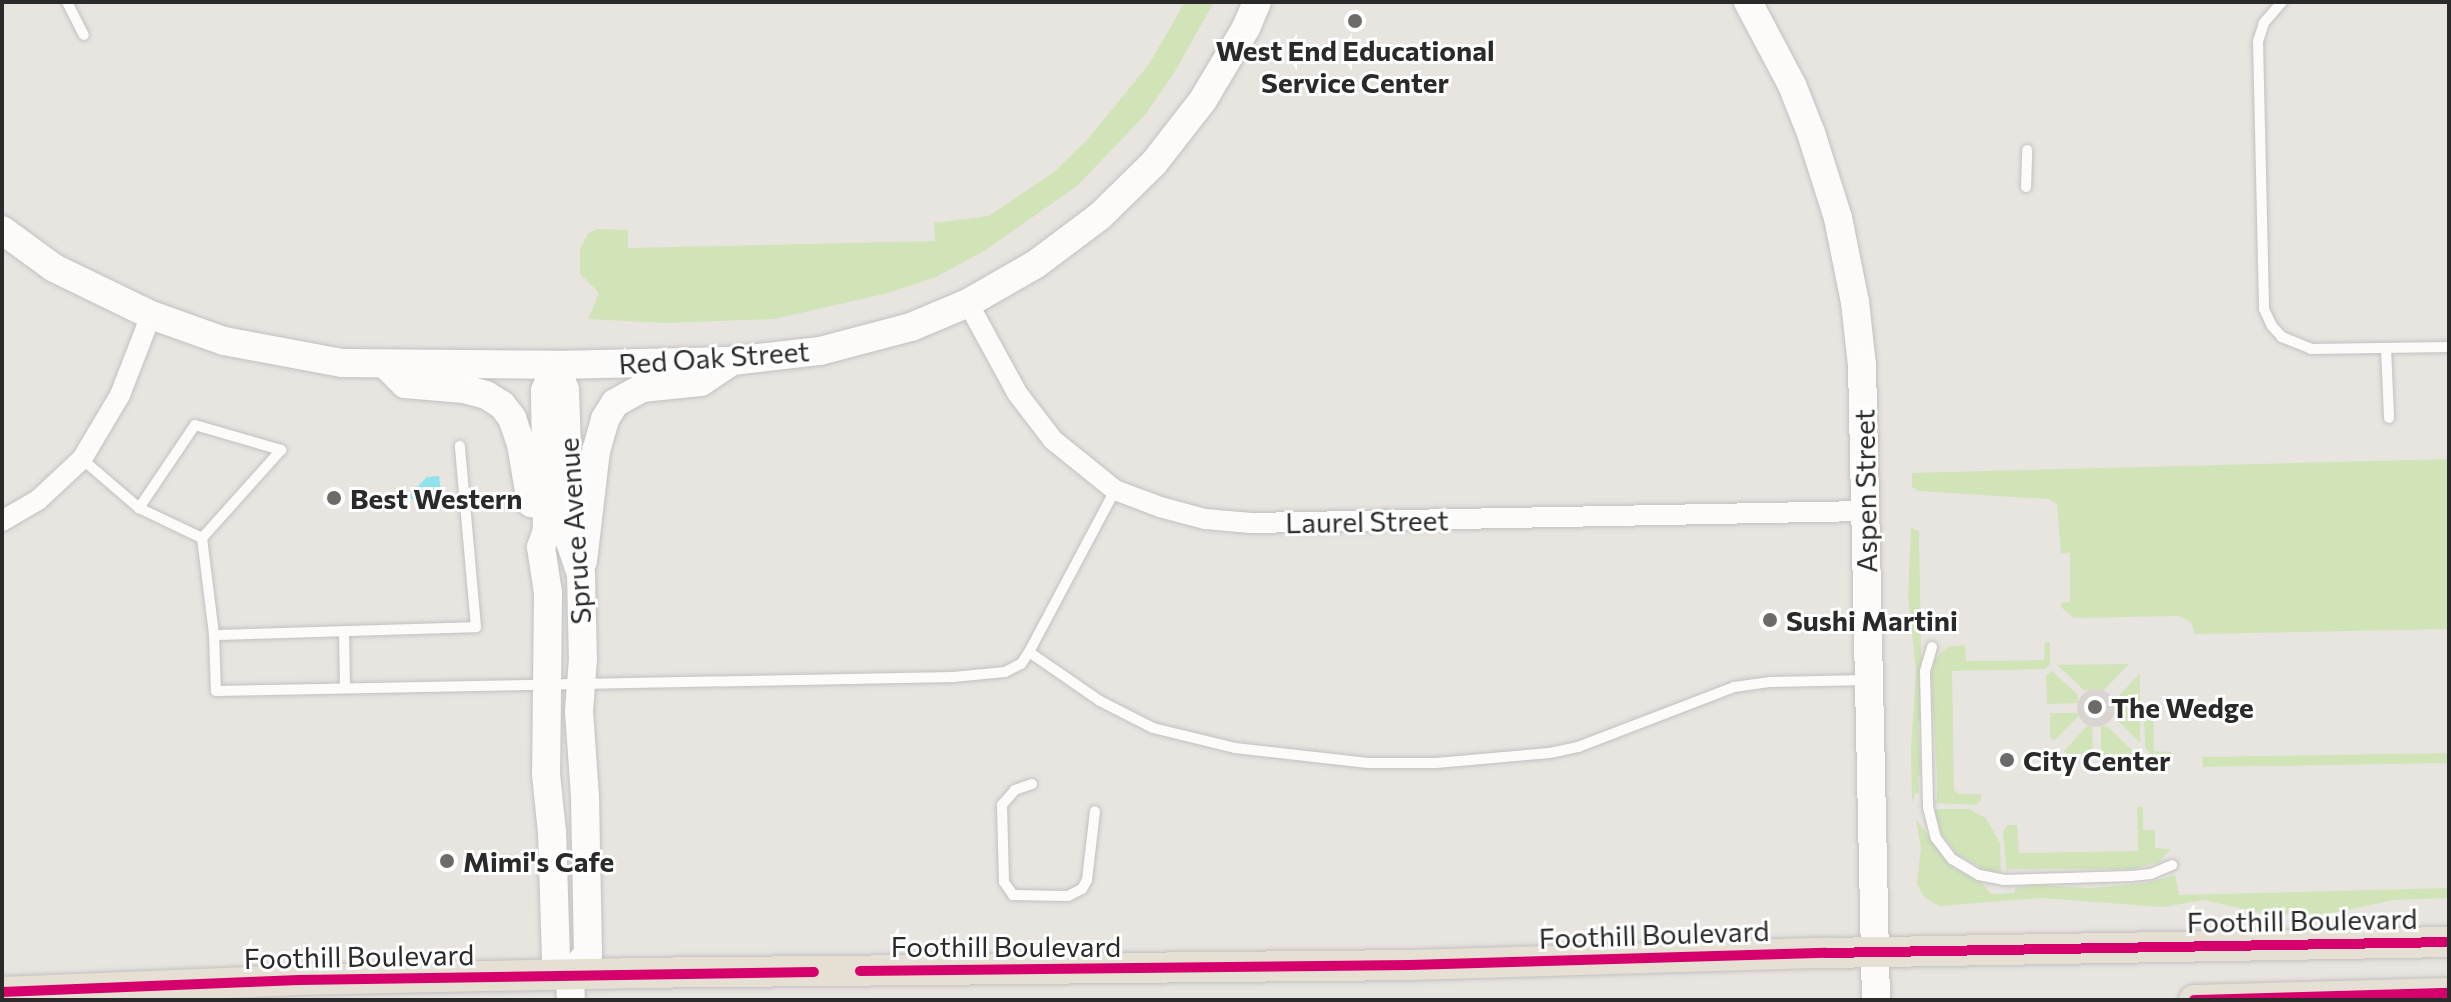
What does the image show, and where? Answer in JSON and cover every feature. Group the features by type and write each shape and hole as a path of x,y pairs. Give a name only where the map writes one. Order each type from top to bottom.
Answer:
{"main road":[{"name":"Foothill Boulevard","path":"2,992 299,980 570,988 1875,952 2449,942"},
{"path":"2194,1000 2449,993"}],"street":[{"name":"Red Oak Street","path":"2,230 54,268 151,315 224,341 292,355 386,365 555,365 732,361 792,356 871,339 968,303 1036,264 1100,216 1154,163 1203,100 1246,28 1257,2"},
{"name":"Aspen Street","path":"1748,2 1792,85 1811,133 1844,243 1862,365 1876,1000"},
{"name":"Laurel Street","path":"968,303 1017,393 1053,440 1115,490 1205,519 1251,523 1865,511"},
{"path":"2,521 38,500 82,459 120,395 151,315"},
{"path":"581,574 596,451 605,419 615,403 642,388 701,382 732,361"},
{"path":"386,365 405,384 464,389 502,405 512,418 521,444 529,476 532,530 541,547"},
{"name":"Spruce Avenue","path":"555,365 545,391 547,530 541,547 548,593 546,774 552,832 556,958 570,988"},
{"name":"Spruce Avenue","path":"555,365 565,390 570,542 581,574 582,686 579,711 585,797 588,954 570,988"}],"lane":[{"path":"67,2 84,35"},
{"path":"2282,2 2264,23 2258,41 2264,309 2282,337 2297,346 2311,349 2449,347"},
{"path":"2026,187 2027,150"},
{"path":"2386,348 2389,418"},
{"path":"139,508 195,425 281,450 202,538 214,635 216,691 582,686 983,676 1005,672 1021,664 1029,652 1115,490"},
{"path":"214,635 476,627 460,446"},
{"path":"82,459 139,508 202,538"},
{"path":"344,631 345,688"},
{"path":"1932,647 1925,672 1928,807 1936,838 1952,859 1979,875 2004,880 2131,876 2151,874 2172,865"},
{"path":"1029,652 1100,701 1153,728 1235,748 1368,763 1436,763 1550,753 1578,747 1734,687 1771,682 1869,680"},
{"path":"1032,784 1015,790 1002,805 1004,882 1013,895 1068,896 1082,889 1087,880 1095,811"}],"green space":[{"path":"1185,2 1214,2 1174,73 1145,115 1077,186 984,251 936,277 888,293 774,319 665,323 588,319 599,293 580,274 580,249 588,234 597,229 628,230 628,248 935,241 934,223 989,216 1054,172 1088,139 1149,64"},
{"path":"2449,459 2449,629 2195,634 2191,622 2179,616 2074,618 2061,607 2061,603 2070,602 2070,553 2061,553 2057,504 2048,499 1918,491 1912,487 1912,473"},
{"path":"1911,528 1919,531 1921,647 1921,718 1918,722 1921,775 1918,778 1919,793 1915,794 1912,804 1911,749 1916,671 1908,595"},
{"path":"2045,642 2050,642 2050,664 2045,669 1952,671 1954,790 1958,794 1981,794 1981,800 1976,805 1933,803 1937,800 1931,674 1935,659 1947,647 1965,645 1966,661 2044,660"},
{"path":"2129,664 2104,690 2084,690 2057,665"},
{"path":"2052,671 2078,695 2078,703 2047,704 2046,676"},
{"path":"2140,673 2140,743 2115,718 2115,700"},
{"path":"2144,705 2153,705 2154,751 2171,752 2171,757 2154,757 2145,748"},
{"path":"2050,713 2078,713 2078,717 2054,741 2050,737"},
{"path":"2087,726 2092,726 2093,756 2069,757 2064,751"},
{"path":"2101,726 2107,726 2137,755 2101,756"},
{"path":"2449,753 2449,763 2203,767 2202,757"},
{"path":"2137,807 2143,807 2143,830 2155,830 2155,848 2171,849 2159,862 2133,869 2009,869 2007,873 2003,832 2007,825 2017,825 2019,853 2138,851"},
{"path":"1934,809 1969,809 1986,818 2000,843 2001,873 1985,870 1957,854 1941,832"},
{"path":"1916,819 1951,867 1981,882 1991,894 2015,893 2015,888 2034,885 2091,888 2146,883 2175,875 2179,895 2449,888 2449,898 2394,900 2328,914 2265,914 2204,900 2163,907 2041,898 1939,906 1924,897 1917,884 1921,848"}],"shaded area":[{"path":"2096,689 2110,694 2115,708 2110,722 2096,727 2082,722 2077,708 2082,694"}],"water":[{"path":"439,476 442,499 414,501 408,496 427,477"}],"cycle path":[{"path":"860,971 1410,965 1826,953 2449,942"},
{"path":"2,992 299,980 814,972"},
{"path":"2194,1000 2449,993"}],"place":[{"name":"West End Educational Service Center","path":"1355,21"},
{"name":"Best Western","path":"334,498"},
{"name":"Sushi Martini","path":"1770,620"},
{"name":"The Wedge","path":"2095,707"},
{"name":"City Center","path":"2007,760"},
{"name":"Mimi's Cafe","path":"447,861"}]}
